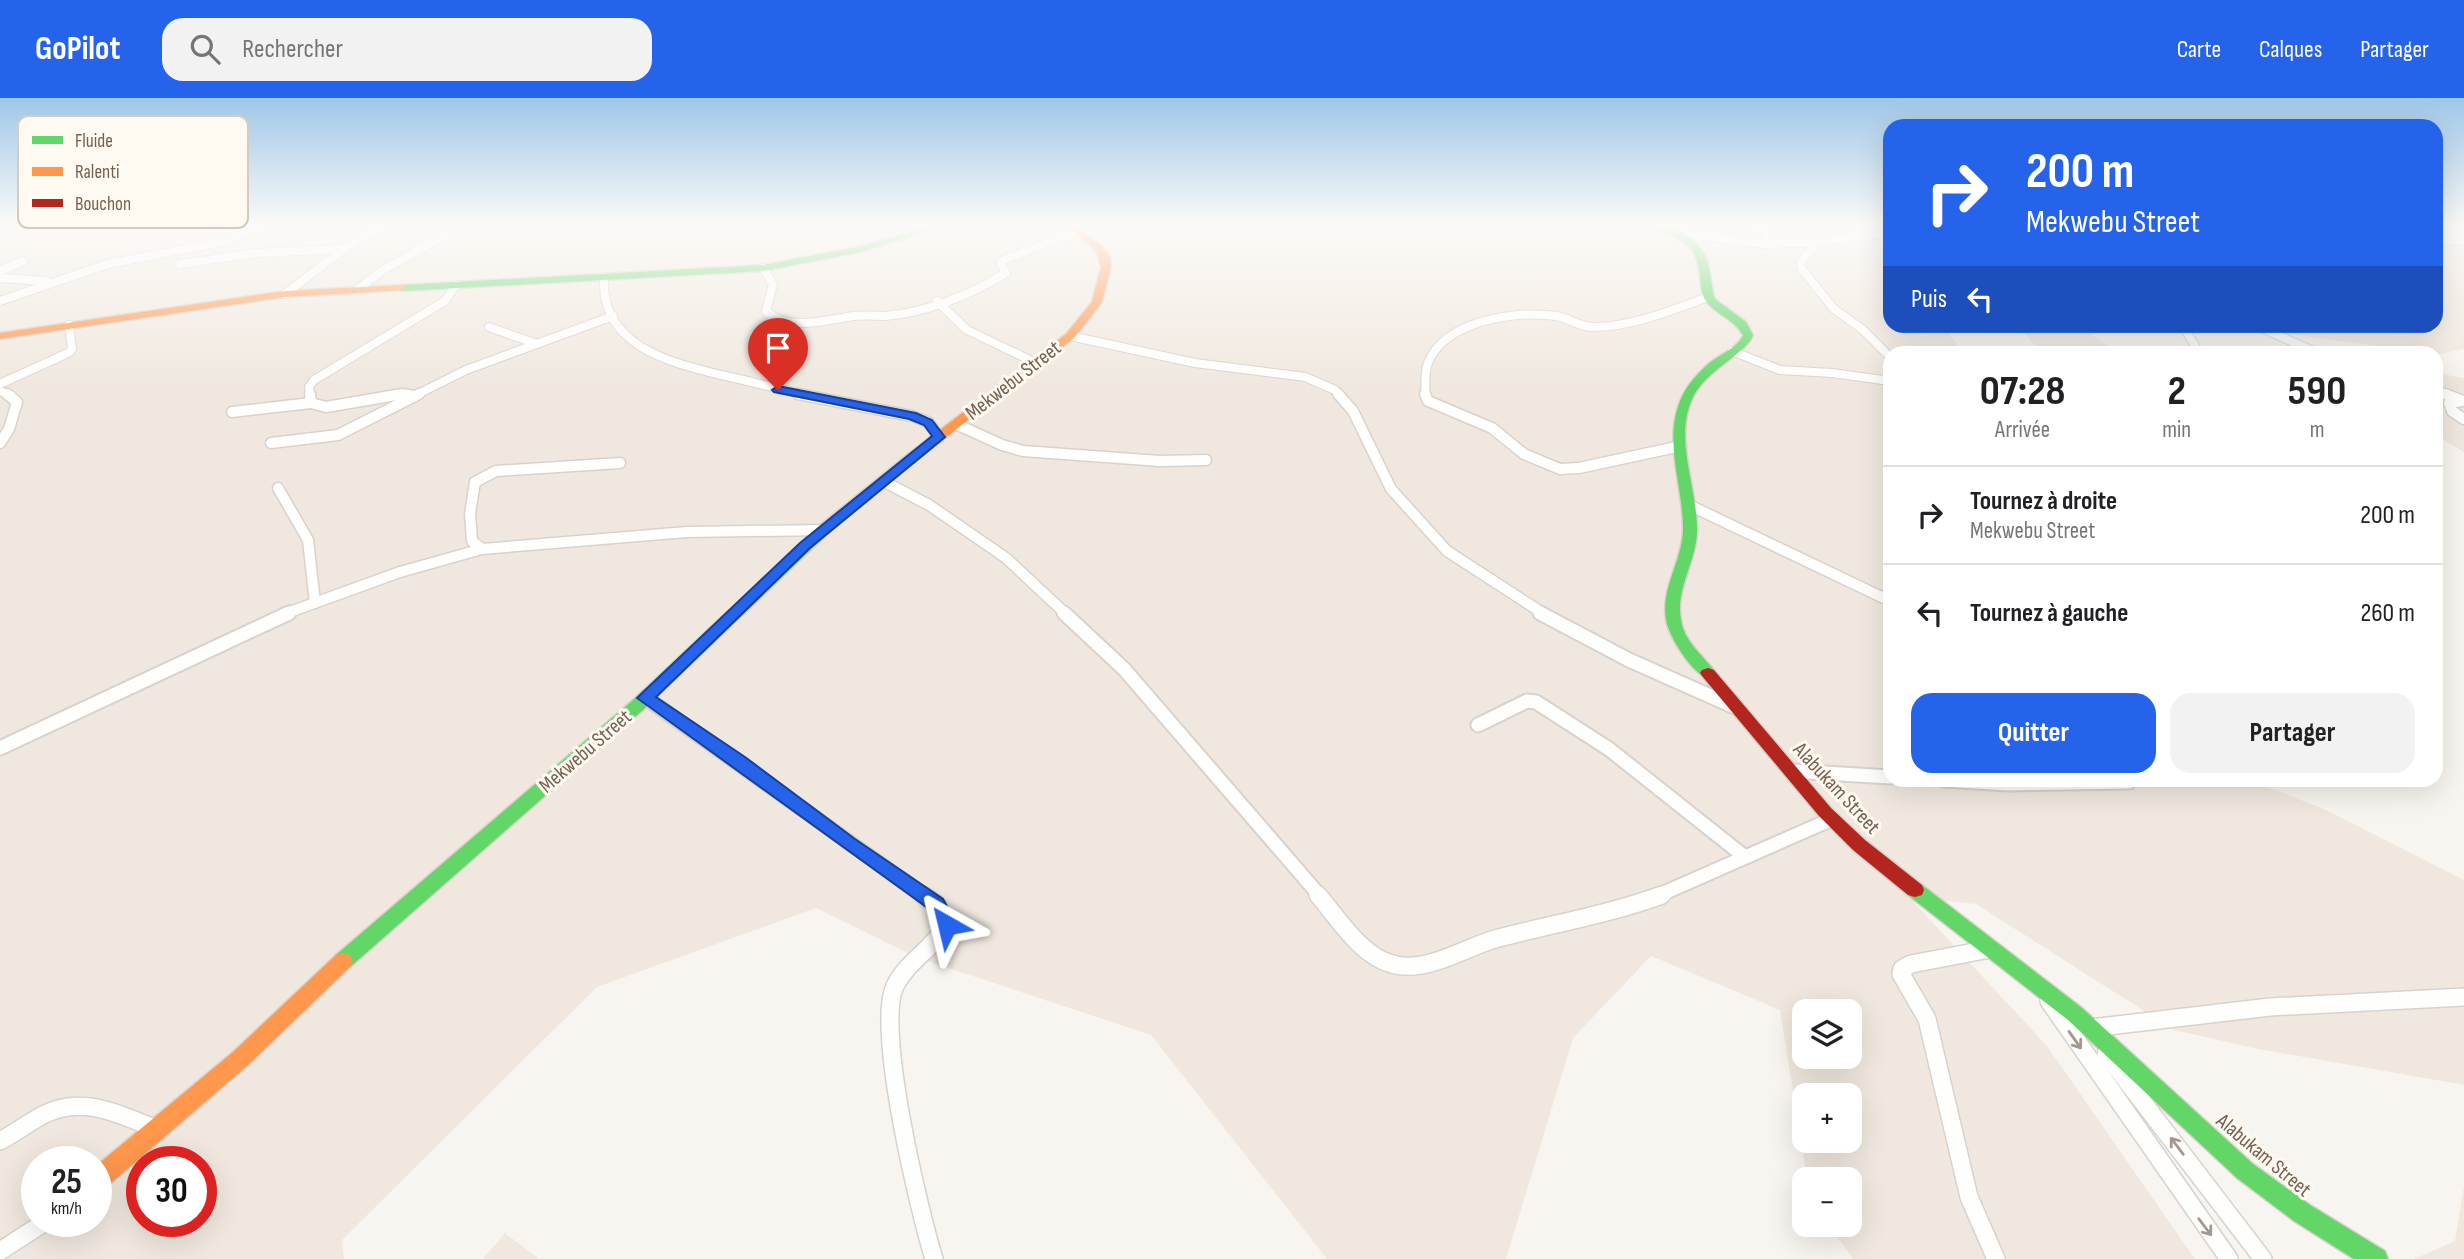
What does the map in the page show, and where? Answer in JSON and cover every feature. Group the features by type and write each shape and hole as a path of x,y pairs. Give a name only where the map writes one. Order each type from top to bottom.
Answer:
{"main road":[{"path":"0,336 285,294 564,279"},
{"name":"Mekwebu Street","path":"112,1168 240,1059 362,942 646,698 823,530 1070,336 1097,302 1103,279"},
{"path":"1707,279 1708,297"},
{"name":"Alabukam Street","path":"1708,297 1746,328 1749,339 1704,370 1684,401 1680,417 1690,534 1671,605 1673,624 1686,647 1832,819 1859,845 2076,1014 2245,1171 2302,1213 2376,1259"}],"street":[{"path":"21,279 53,281"},
{"path":"0,301 59,279"},
{"path":"285,294 304,279"},
{"path":"358,289 371,279"},
{"path":"603,279 601,290 613,316 626,337 645,351 673,362 804,397 912,416 928,422 939,437"},
{"path":"770,279 773,284 766,311 774,319 807,322 864,315 883,316 937,302 995,279"},
{"path":"1810,279 1834,309 1862,329 1883,350"},
{"path":"311,403 309,387 314,380 444,301 456,285"},
{"path":"1681,446 1579,468 1555,468 1524,454 1492,428 1428,401 1425,397 1427,365 1448,337 1480,323 1541,315 1564,317 1588,327 1598,327 1708,297"},
{"path":"937,302 967,330 1036,363"},
{"path":"271,443 338,435 466,370 613,316"},
{"path":"0,384 70,352 72,349 69,325"},
{"path":"489,327 537,344"},
{"path":"2274,333 2302,346"},
{"path":"1070,336 1195,363 1305,377 1335,390 1353,411 1391,489 1447,551 1526,605 1629,660 1737,708"},
{"path":"1732,351 1780,370 1883,380"},
{"path":"0,391 11,395 17,402 9,429 0,443"},
{"path":"2443,393 2463,401"},
{"path":"232,412 311,403 326,407 402,394 415,397"},
{"path":"2463,401 2449,403 2452,411 2464,419"},
{"path":"956,424 1002,445 1023,451 1160,461 1206,460"},
{"path":"482,550 472,541 470,513 475,482 482,476 496,471 620,463"},
{"path":"883,481 929,505 1006,558 1124,669 1360,943 1391,965 1406,966 1440,959 1488,941 1611,913 1718,871 1832,819"},
{"path":"278,488 308,540 315,603"},
{"path":"1689,505 1883,598"},
{"path":"0,748 315,603 400,572 482,550 687,532 823,530"},
{"path":"646,698 739,761 848,844 936,904 944,915 947,925 943,932 899,980 892,993 890,1005 892,1056 920,1215 934,1259"},
{"path":"1478,725 1527,701 1536,702 1609,749 1745,857"},
{"path":"1792,771 1883,777"},
{"path":"1990,949 1911,964 1902,969 1901,974 1927,1019 1969,1197 1996,1259"},
{"path":"2036,984 2229,1259"},
{"path":"2091,1028 2270,1007 2464,997"},
{"path":"2076,1014 2263,1259"},
{"path":"0,1142 43,1115 76,1103 92,1104 159,1130"},
{"path":"0,1251 21,1237"}],"shaded area":[{"path":"0,279 1883,279 1883,333 1949,333 1959,346 1883,346 1883,787 2268,787 2326,810 2464,880 2464,1085 2253,1048 2174,1030 1976,904 1909,897 2047,1046 2195,1259 1853,1259 1837,1237 1862,1237 1862,1167 1805,1167 1803,1153 1862,1153 1862,1083 1792,1083 1792,1085 1780,1010 1651,956 1573,1038 1506,1259 1327,1259 1151,1035 918,958 816,908 597,987 342,1240 344,1259 0,1259"},
{"path":"2443,279 2464,279 2464,349 2443,353 2443,346 2379,346 2281,333 2443,333"},
{"path":"2024,333 2090,333 2109,346 2036,346"},
{"path":"2443,374 2464,378 2464,452 2443,439"},
{"path":"2464,1186 2464,1259 2414,1259 2455,1241"},
{"path":"505,1233 539,1259 483,1259"}],"traffic: fast":[{"path":"402,288 561,279"},
{"path":"1706,279 1711,301 1742,324 1748,335 1746,342 1702,376 1689,394 1681,418 1681,450 1690,532 1673,598 1673,620 1682,642 1708,673"},
{"path":"343,961 638,705 823,530"},
{"path":"1915,890 2075,1014 2245,1171 2302,1213 2376,1259"}],"traffic: slow":[{"path":"823,530 1070,336 1097,302 1103,279"},
{"path":"0,336 285,294 402,288"},
{"path":"112,1167 240,1059 343,961"}],"traffic: jam":[{"path":"1708,673 1825,812 1859,845 1915,890"}],"route":[{"path":"778,390 912,416 928,422 939,437 805,545 646,698 739,761 848,844 936,904 947,925"}]}
